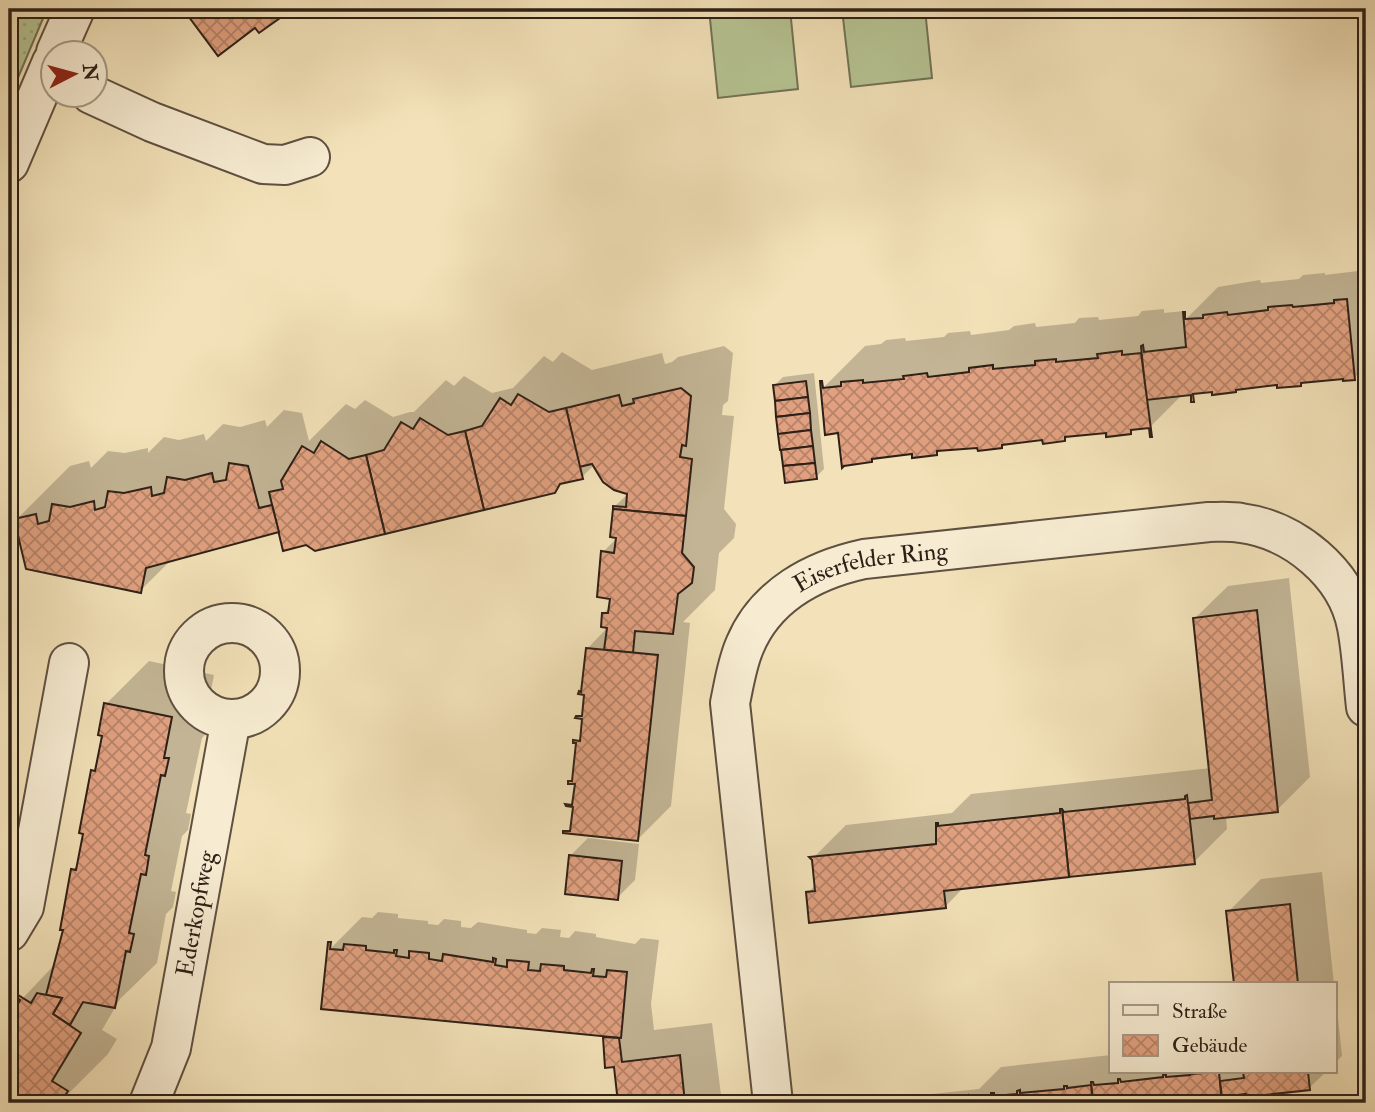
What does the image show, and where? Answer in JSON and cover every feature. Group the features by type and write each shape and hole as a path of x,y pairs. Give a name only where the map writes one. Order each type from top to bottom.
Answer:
{"street":[{"path":"64,38 75,9"},
{"path":"9,163 38,98"},
{"path":"108,102 263,164 285,164 310,157"},
{"name":"Eiserfelder Ring","path":"773,1103 730,703 745,645 759,620 781,596 805,579 833,566 864,559 1209,522 1241,523 1273,531 1308,550 1334,576 1357,625 1366,707"},
{"path":"9,932 24,907 69,663"},
{"name":"Ederkopfweg","path":"149,1103 171,1048 231,719"}],"green space":[{"path":"9,9 47,9 9,99"},
{"path":"709,9 790,9 798,89 718,98"},
{"path":"842,9 925,9 932,78 851,87"}],"building":[{"path":"183,9 281,9 276,13 280,18 259,33 255,28 218,56"},
{"path":"1347,299 1355,380 1301,383 1301,386 1277,388 1277,385 1212,395 1212,392 1193,394 1194,402 1191,402 1191,395 1146,400 1141,346 1143,345 1144,352 1186,347 1183,312 1185,319 1203,318 1203,315 1227,312 1228,315 1268,310 1268,307 1334,303 1334,300"},
{"path":"1122,351 1122,355 1141,353 1152,437 1149,428 1131,430 1131,434 1106,437 1106,433 1065,437 1065,441 1043,444 1042,440 978,451 977,448 937,451 937,455 912,458 912,454 872,459 872,462 842,468 838,433 825,435 820,381 823,388 841,386 841,382 863,380 863,383 904,379 903,376 927,373 928,377 969,372 969,368 993,365 993,369 1035,365 1035,361 1098,358 1097,354"},
{"path":"806,381 808,397 775,401 773,385"},
{"path":"681,388 691,396 686,446 682,445 680,457 692,459 686,516 613,509 613,506 626,507 627,494 614,490 603,482 592,464 579,467 566,408 619,395 622,406 634,403 633,399"},
{"path":"518,394 549,412 566,408 583,479 560,484 555,493 484,510 465,431 482,426 500,398 511,405"},
{"path":"808,397 810,413 776,417 775,401"},
{"path":"810,413 811,430 778,434 776,417"},
{"path":"420,418 448,435 465,431 484,510 385,534 366,455 384,450 401,422 413,429"},
{"path":"811,430 813,446 780,450 778,434"},
{"path":"321,441 349,459 366,455 385,534 315,551 306,545 283,551 269,492 283,489 281,481 302,446 314,453"},
{"path":"813,446 815,463 783,466 781,450"},
{"path":"229,463 248,466 259,508 272,505 279,532 146,568 141,593 26,569 14,519 36,514 38,524 49,521 52,504 70,507 94,501 95,510 105,507 108,491 124,493 151,487 152,496 164,493 167,477 185,480 212,473 214,482 226,480"},
{"path":"815,463 817,479 785,483 783,466"},
{"path":"613,509 686,516 682,553 694,567 692,583 678,594 673,634 635,631 633,653 604,650 607,628 601,627 602,613 608,613 610,599 597,597 601,551 614,553 616,538 610,537"},
{"path":"1257,610 1278,812 1190,819 1188,803 1212,800 1193,618"},
{"path":"586,648 658,655 638,841 563,833 570,831 573,807 565,804 572,805 575,784 568,784 568,781 572,781 576,743 573,743 573,740 580,741 582,719 575,718 582,716 584,695 578,694 581,692"},
{"path":"104,703 172,717 164,758 169,758 165,776 161,775 145,855 149,856 146,875 141,874 129,933 134,934 130,952 126,951 115,1008 83,1002 70,1025 53,1014 62,998 46,995 63,930 60,930 71,869 76,870 83,834 79,833 91,770 95,771 102,736 98,735"},
{"path":"1187,795 1195,864 1069,877 1062,809 1064,812 1185,799"},
{"path":"1060,809 1069,877 944,891 946,908 809,923 806,892 815,891 812,860 809,857 936,844 936,823 938,826 1060,813"},
{"path":"569,855 622,861 618,900 565,894"},
{"path":"1290,904 1298,982 1234,982 1226,911"},
{"path":"328,942 331,942 330,949 343,950 344,944 366,946 366,950 394,953 394,950 397,950 396,956 409,958 409,951 429,953 429,959 442,961 443,954 493,962 493,958 496,959 495,965 507,967 507,960 529,962 528,970 540,971 541,964 564,966 564,970 591,973 594,969 593,976 606,977 607,970 627,972 621,1038 321,1009"},
{"path":"15,993 31,1003 37,993 62,998 53,1014 81,1033 52,1081 68,1091 60,1103 51,1103 43,1098 39,1103 9,1103 9,1019 20,1000 14,996"},
{"path":"603,1037 619,1038 622,1062 680,1055 685,1103 618,1103 614,1067 605,1068"},
{"path":"1166,1074 1166,1077 1219,1074 1222,1103 1093,1103 1091,1082 1094,1085 1118,1083 1118,1079 1121,1082 1163,1077"},
{"path":"1243,1074 1308,1074 1310,1090 1222,1097 1220,1081 1244,1078"},
{"path":"1091,1085 1093,1103 966,1103 965,1096 968,1095 968,1099 991,1096 991,1093 994,1093 994,1096 1017,1094 1020,1090 1020,1093"}]}
